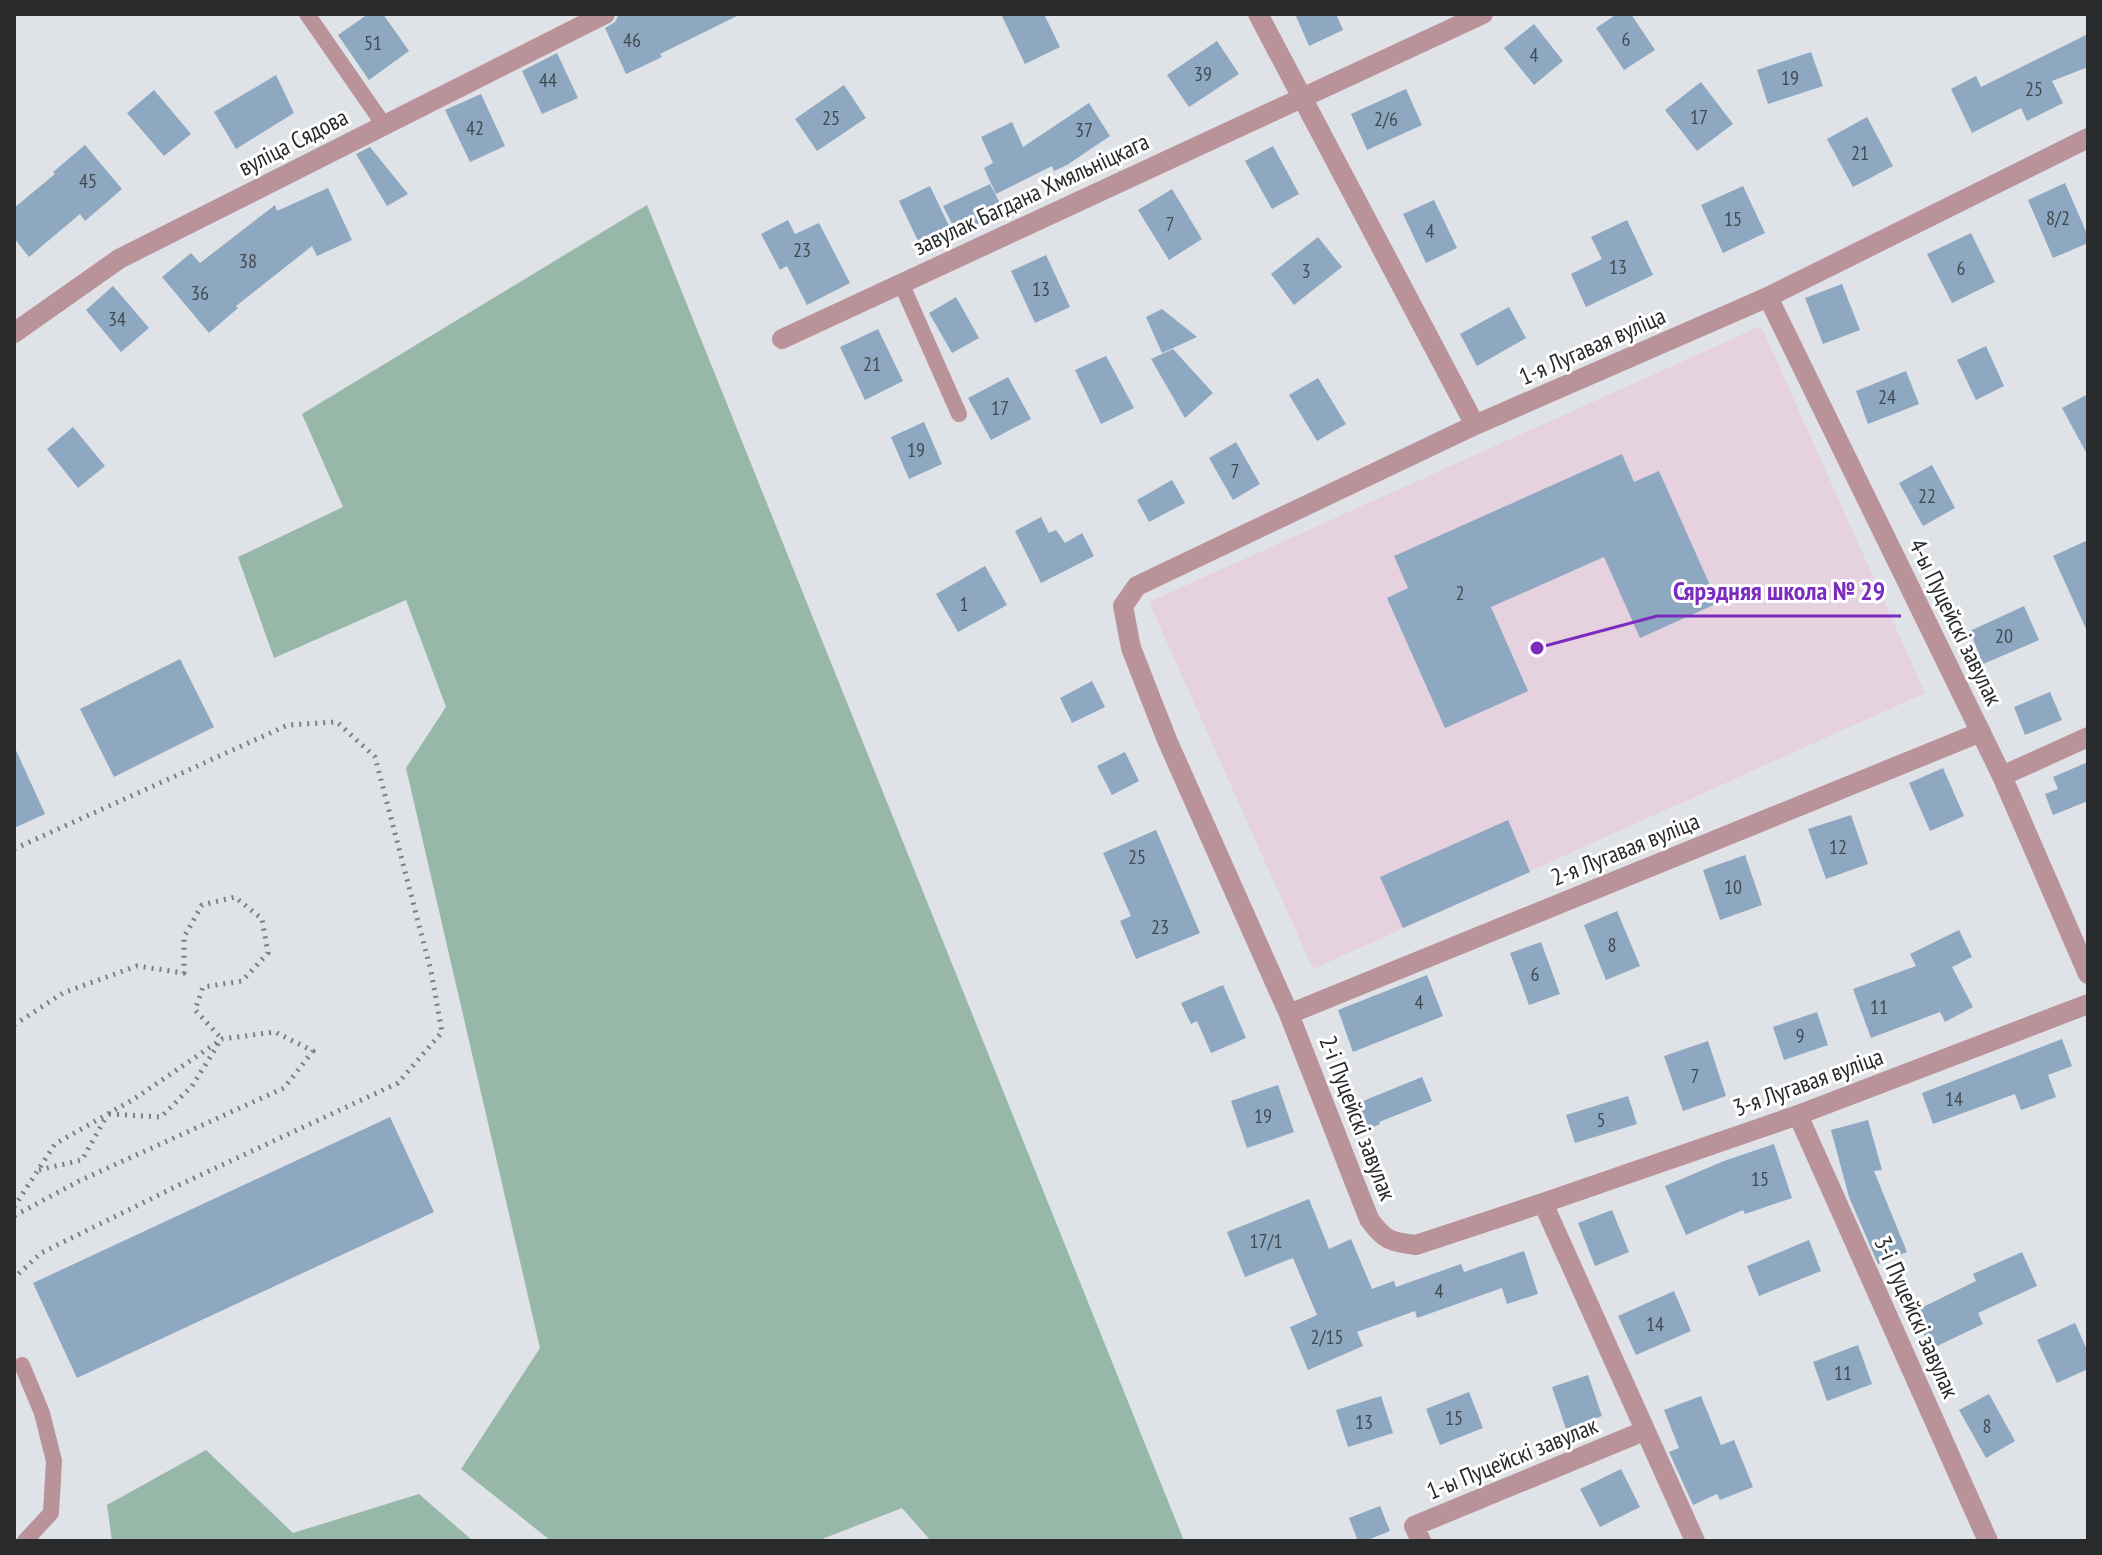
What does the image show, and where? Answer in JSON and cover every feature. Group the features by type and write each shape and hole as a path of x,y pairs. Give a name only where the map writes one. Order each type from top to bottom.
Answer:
{"street":[{"name":"вуліца Сядова","path":"14,333 119,259 605,14"},
{"path":"1258,14 1475,425"},
{"name":"завулак Багдана Хмяльніцкага","path":"782,339 1483,14"},
{"name":"1-я Лугавая вуліца","path":"1123,606 1137,586 1475,425 1768,297 2086,144"},
{"name":"4-ы Пуцейскі завулак","path":"1768,297 2002,776 2088,974"},
{"name":"2-і Пуцейскі завулак","path":"1123,606 1131,648 1167,740 1289,1014 1369,1219 1380,1235 1394,1243 1416,1245 1543,1203"},
{"name":"2-я Лугавая вуліца","path":"1289,1014 1981,732"},
{"path":"2002,776 2088,737"},
{"name":"3-я Лугавая вуліца","path":"1543,1203 1798,1115 2088,1004"},
{"name":"3-і Пуцейскі завулак","path":"1798,1115 1988,1541"},
{"path":"1543,1203 1695,1541"},
{"name":"1-ы Пуцейскі завулак","path":"1421,1541 1414,1526 1644,1431"}],"lane":[{"path":"307,14 384,125"},
{"path":"901,283 959,414"},
{"path":"22,1365 42,1413 54,1461 51,1513 25,1541"}],"path":[{"path":"14,849 288,725 337,722 375,757 431,971 442,1032 398,1083 41,1253 14,1278"},
{"path":"14,1025 63,993 137,966 184,973 184,937 202,905 235,897 262,919 268,953 242,981 203,987 195,1010 222,1039"},
{"path":"14,1207 55,1144 134,1099 222,1039 275,1032 313,1051 284,1088 79,1181 14,1216"},
{"path":"107,1114 161,1117 192,1086 222,1039"},
{"path":"38,1170 82,1160 107,1114"}],"shaded area":[{"path":"1761,326 1925,693 1313,969 1149,602"}],"green space":[{"path":"647,205 1184,1541 931,1541 902,1508 817,1541 551,1541 461,1469 540,1348 406,768 446,707 406,600 274,658 238,557 343,507 302,414"},
{"path":"206,1450 293,1533 419,1494 473,1541 112,1541 107,1505"}],"building":[{"path":"368,14 383,14 409,51 369,80 338,35"},
{"path":"619,14 741,14 626,74 605,28 615,22"},
{"path":"1001,14 1044,14 1060,47 1025,64"},
{"path":"1295,14 1336,14 1343,30 1309,46"},
{"path":"1617,14 1631,14 1655,50 1624,70 1596,28"},
{"path":"1534,24 1563,61 1534,85 1504,48"},
{"path":"2088,34 2088,67 2052,81 2063,103 2027,121 2021,108 1972,133 1951,89 1976,76 1981,87"},
{"path":"1217,41 1239,74 1189,107 1167,75"},
{"path":"1811,52 1823,86 1768,104 1757,70"},
{"path":"557,53 578,98 542,114 522,71"},
{"path":"276,75 294,113 236,149 214,112"},
{"path":"1701,82 1733,124 1697,151 1665,110"},
{"path":"844,85 866,118 817,151 795,119"},
{"path":"1406,89 1422,125 1367,150 1351,114"},
{"path":"154,90 191,134 164,156 127,113"},
{"path":"481,94 505,146 470,162 445,110"},
{"path":"1089,103 1110,136 1067,165 1054,171 1052,166 996,194 984,168 993,163 981,137 1012,122 1023,147"},
{"path":"1867,117 1893,166 1853,187 1827,139"},
{"path":"85,145 122,189 85,221 80,214 29,257 14,238 14,208"},
{"path":"1273,146 1299,194 1272,209 1245,161"},
{"path":"370,147 408,194 387,206 356,154"},
{"path":"2065,183 2088,236 2088,243 2053,258 2028,200"},
{"path":"990,184 1004,211 957,234 943,206"},
{"path":"930,186 949,226 918,241 899,201"},
{"path":"1743,186 1765,233 1723,253 1701,205"},
{"path":"328,188 352,240 317,256 312,246 236,306 238,308 209,333 162,277 191,253 200,263 275,205 277,211"},
{"path":"1172,189 1202,239 1169,260 1138,210"},
{"path":"1434,200 1457,248 1426,263 1403,214"},
{"path":"788,220 795,234 819,223 850,283 807,305 787,266 780,270 761,234"},
{"path":"1627,220 1653,275 1586,307 1571,274 1602,259 1591,237"},
{"path":"1971,233 1995,282 1952,303 1927,254"},
{"path":"1318,237 1342,267 1294,305 1271,274"},
{"path":"1046,255 1070,307 1035,323 1011,271"},
{"path":"1842,284 1860,330 1823,344 1805,298"},
{"path":"113,286 149,328 121,352 86,310"},
{"path":"956,297 979,338 952,353 929,313"},
{"path":"1509,307 1526,338 1477,366 1460,334"},
{"path":"1162,309 1197,337 1162,353 1146,317"},
{"path":"878,329 903,381 865,400 840,347"},
{"path":"1986,346 2004,386 1976,400 1957,360"},
{"path":"1173,349 1213,393 1185,418 1151,359"},
{"path":"1106,356 1134,408 1101,424 1075,370"},
{"path":"1906,371 1919,404 1868,424 1856,391"},
{"path":"1008,377 1031,419 991,440 968,398"},
{"path":"1318,378 1346,424 1317,441 1289,395"},
{"path":"2088,394 2088,456 2062,408"},
{"path":"924,422 942,464 909,479 891,437"},
{"path":"73,427 105,466 78,488 47,449"},
{"path":"1236,442 1260,484 1233,500 1209,458"},
{"path":"1622,454 1634,482 1659,471 1718,603 1640,638 1604,557 1491,607 1528,691 1445,728 1387,598 1408,588 1394,556"},
{"path":"1932,465 1955,508 1923,526 1899,483"},
{"path":"1172,480 1185,503 1149,522 1137,500"},
{"path":"1041,517 1049,533 1056,530 1065,543 1082,533 1094,556 1041,583 1015,531"},
{"path":"2088,540 2088,633 2053,556"},
{"path":"985,566 1007,605 958,632 936,594"},
{"path":"2024,606 2039,640 1983,664 1970,631"},
{"path":"180,659 214,727 114,777 80,709"},
{"path":"1092,681 1105,707 1072,723 1060,698"},
{"path":"2050,692 2062,720 2025,735 2014,707"},
{"path":"14,746 45,814 14,828"},
{"path":"1125,752 1139,781 1112,795 1097,766"},
{"path":"2088,762 2088,801 2053,815 2045,794 2058,789 2053,777"},
{"path":"1943,768 1964,816 1930,831 1909,783"},
{"path":"1851,815 1868,864 1826,879 1808,829"},
{"path":"1508,820 1530,872 1403,928 1380,877"},
{"path":"1156,830 1200,933 1136,959 1120,921 1131,916 1103,853"},
{"path":"1745,855 1762,905 1720,920 1703,870"},
{"path":"1617,911 1640,966 1606,980 1584,925"},
{"path":"1959,930 1972,957 1952,967 1973,1007 1945,1022 1940,1012 1871,1038 1853,989 1916,966 1910,954"},
{"path":"1541,942 1560,994 1529,1005 1510,953"},
{"path":"1427,975 1443,1016 1353,1052 1338,1010"},
{"path":"1223,985 1246,1038 1211,1053 1197,1021 1191,1024 1181,1003"},
{"path":"1817,1012 1828,1045 1784,1060 1773,1027"},
{"path":"2062,1039 2072,1066 2048,1075 2056,1097 2021,1110 2015,1094 1933,1124 1922,1093"},
{"path":"1708,1041 1726,1096 1683,1111 1664,1056"},
{"path":"1422,1077 1432,1101 1357,1134 1346,1108"},
{"path":"1278,1085 1294,1132 1247,1148 1231,1101"},
{"path":"1628,1096 1637,1124 1575,1143 1566,1115"},
{"path":"390,1117 434,1212 77,1378 33,1283"},
{"path":"1868,1120 1882,1170 1874,1171 1907,1252 1878,1264 1849,1197 1831,1130"},
{"path":"1774,1144 1792,1198 1745,1214 1743,1210 1686,1235 1665,1186"},
{"path":"1309,1199 1329,1249 1351,1239 1372,1289 1394,1281 1396,1287 1461,1264 1464,1272 1524,1251 1538,1294 1507,1304 1502,1288 1417,1318 1415,1311 1357,1332 1363,1346 1308,1370 1290,1327 1317,1315 1293,1258 1245,1277 1227,1232"},
{"path":"1612,1210 1629,1252 1595,1266 1578,1223"},
{"path":"1809,1240 1821,1271 1759,1296 1747,1266"},
{"path":"2022,1252 2037,1286 1978,1313 1983,1324 1931,1349 1913,1312 1976,1281 1973,1274"},
{"path":"1674,1291 1691,1331 1636,1355 1618,1316"},
{"path":"2075,1323 2088,1352 2088,1369 2057,1383 2037,1340"},
{"path":"1858,1345 1872,1384 1827,1401 1813,1362"},
{"path":"1588,1375 1602,1416 1566,1429 1552,1387"},
{"path":"1469,1392 1483,1428 1440,1445 1426,1409"},
{"path":"1989,1394 2015,1441 1986,1458 1959,1410"},
{"path":"1381,1396 1393,1433 1348,1447 1336,1410"},
{"path":"1701,1396 1721,1445 1734,1440 1753,1487 1720,1500 1717,1494 1693,1505 1669,1452 1679,1448 1664,1410"},
{"path":"1621,1469 1640,1507 1600,1527 1580,1489"},
{"path":"1380,1506 1390,1531 1358,1541 1349,1518"}],"place":[{"name":"Сярэдняя школа № 29","path":"1537,648"}]}
